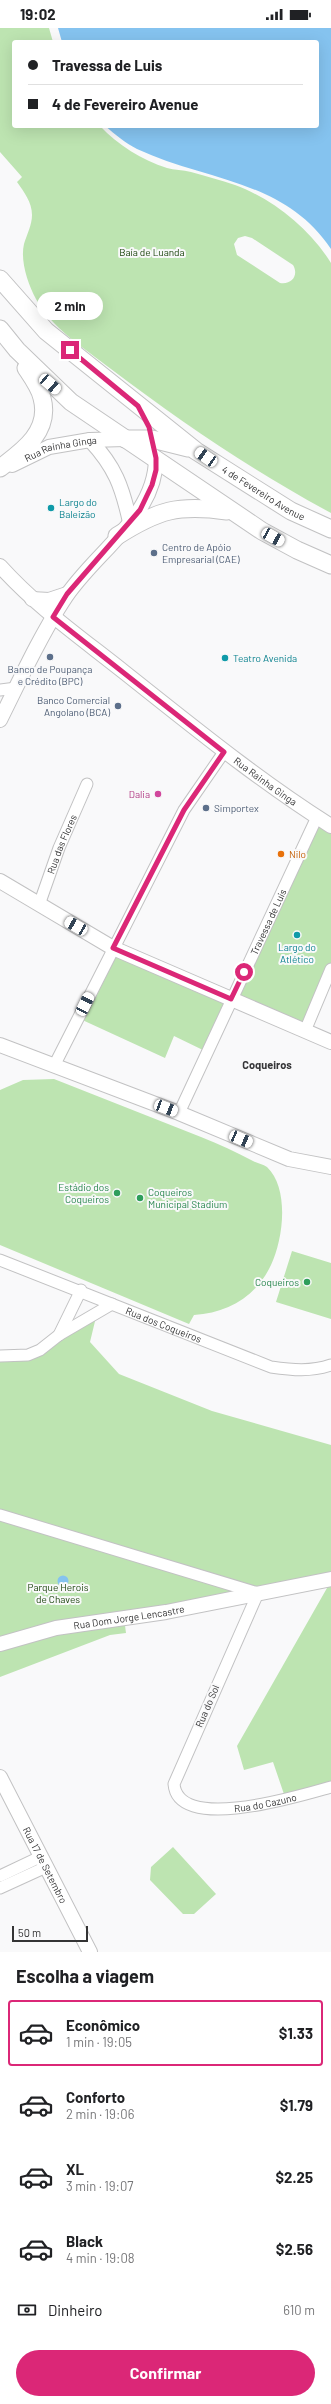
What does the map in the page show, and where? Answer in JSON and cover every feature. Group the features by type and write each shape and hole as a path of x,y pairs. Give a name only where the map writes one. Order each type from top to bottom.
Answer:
{"main road":[{"name":"4 de Fevereiro Avenue","path":"0,279 46,331 196,451 291,510 331,529"},
{"path":"0,328 17,350 71,402 156,458 231,511 297,550 331,565"},
{"path":"0,468 31,443 41,427 44,416 42,398 17,350"},
{"path":"130,397 144,416 152,439 156,458"},
{"path":"125,439 152,439 196,451"},
{"path":"116,536 167,510 199,507 231,511"}],"street":[{"name":"Rua Rainha Ginga","path":"0,472 49,447 90,440 125,439"},
{"path":"90,440 106,458 119,479 130,522"},
{"path":"0,720 53,617 67,594 140,510 152,485 156,470 156,458"},
{"name":"Rua Rainha Ginga","path":"0,566 32,599 53,617 224,752 331,826"},
{"path":"32,599 49,600 67,594"},
{"path":"0,690 16,688"},
{"path":"54,1066 184,810 224,752"},
{"name":"Rua das Flores","path":"39,905 59,848 88,784"},
{"name":"Travessa de Luis","path":"179,1113 317,817"},
{"path":"0,881 113,948 331,1042"},
{"path":"305,1030 331,969"},
{"path":"0,1045 179,1113 289,1159 331,1167"},
{"name":"Rua dos Coqueiros","path":"0,1260 81,1290 112,1304 271,1367 302,1370 320,1369 331,1365"},
{"path":"59,1335 81,1290"},
{"path":"0,1356 28,1355 40,1350 59,1335 112,1304"},
{"path":"0,1515 258,1593"},
{"name":"Rua Dom Jorge Lencastre","path":"0,1644 56,1628 166,1612 331,1579"},
{"name":"Rua do Sol","path":"199,1806 180,1800 175,1794 174,1784 258,1593"},
{"name":"Rua 17 de Setembro","path":"0,1777 90,1952"},
{"name":"Rua do Cazuno","path":"199,1806 235,1809 274,1803 331,1787"},
{"path":"0,1876 43,1862"},
{"path":"0,1888 43,1862"}],"green space":[{"name":"Baía de Luanda","path":"0,28 49,28 52,40 12,40 12,128 102,128 123,146 158,165 191,172 230,183 263,198 289,216 312,238 331,263 331,513 246,463 191,427 80,346 50,319 42,309 33,293 24,265 24,244 32,219 32,210 25,193 17,182 22,177 0,152","holes":["245,236 252,238 293,265 295,269 295,276 291,281 280,283 237,255 234,244 238,238"]},
{"path":"317,817 331,826 331,968 305,1030 231,999 207,1052 174,1036 165,1058 78,1018 113,948 231,998"},
{"name":"Coqueiros Municipal Stadium","path":"54,1079 208,1140 267,1167 279,1188 282,1201 281,1229 279,1242 271,1265 265,1276 249,1294 229,1307 206,1314 194,1315 189,1324 0,1245 0,1090 23,1080"},
{"name":"Coqueiros","path":"292,1251 331,1263 331,1319 276,1302"},
{"name":"Parque Herois de Chaves","path":"97,1313 90,1342 119,1374 212,1411 331,1445 331,1579 124,1618 126,1633 110,1635 0,1677 0,1356 40,1350"},
{"path":"331,1581 331,1787 286,1800 273,1762 244,1770 237,1746"},
{"path":"173,1847 216,1894 194,1914 183,1914 150,1880 151,1867"}],"water":[{"path":"58,28 331,28 331,249 312,226 290,208 267,195 242,185 163,160 137,149 108,128 319,128 319,40 61,40"},
{"path":"63,1575 67,1577 69,1581 67,1585 63,1587 59,1585 57,1581 59,1577"}],"place":[{"name":"Largo do Baleizão","path":"51,508"},
{"name":"Centro de Apóio Empresarial (CAE)","path":"154,553"},
{"name":"Banco de Poupança e Crédito (BPC)","path":"50,657"},
{"name":"Teatro Avenida","path":"225,658"},
{"name":"Banco Comercial Angolano (BCA)","path":"118,706"},
{"name":"Dalia","path":"158,794"},
{"name":"Simportex","path":"206,808"},
{"name":"Nilo","path":"281,854"},
{"name":"Largo do Atlético","path":"297,935"},
{"name":"Estádio dos Coqueiros","path":"117,1193"},
{"name":"Coqueiros Municipal Stadium","path":"140,1198"},
{"name":"Coqueiros","path":"307,1282"}],"district":[{"name":"Coqueiros","path":"267,1065"}],"route":[{"path":"70,350 130,397 138,406 149,427 156,458 156,470 152,485 140,510 67,594 53,617 83,638 224,752 184,810 113,948 231,999 244,972"}]}
